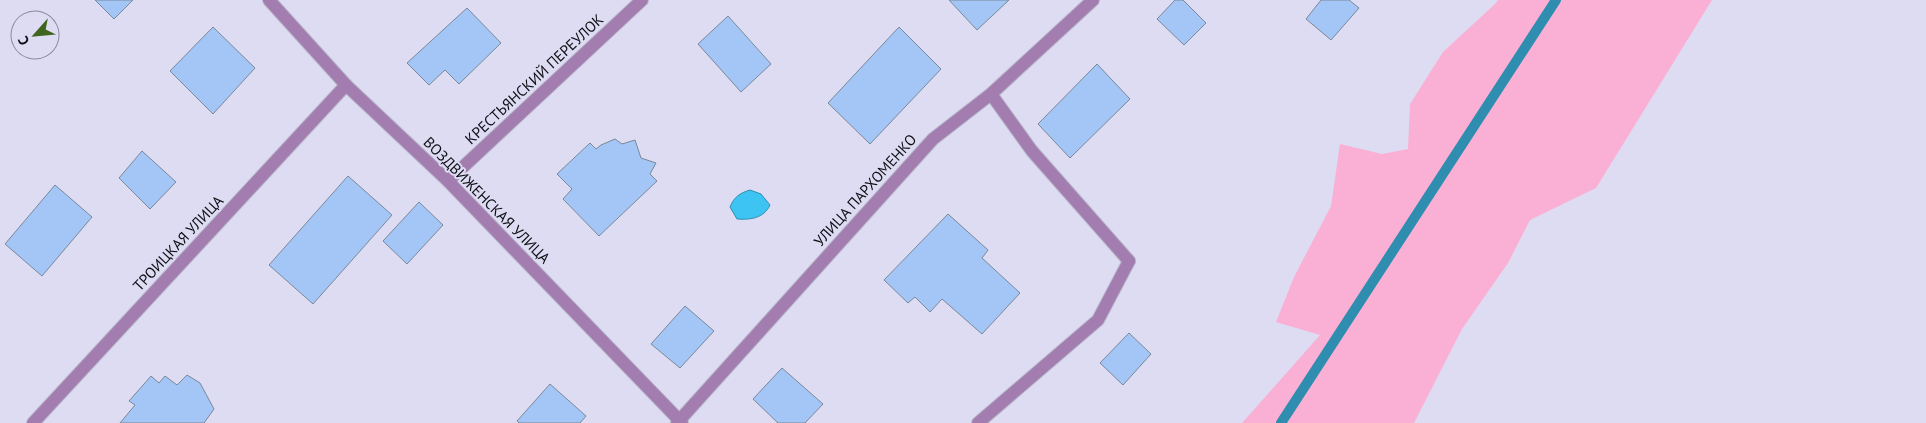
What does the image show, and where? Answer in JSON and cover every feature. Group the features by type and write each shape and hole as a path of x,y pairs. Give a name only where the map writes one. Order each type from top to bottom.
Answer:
{"street":[{"name":"ВОЗДВИЖЕНСКАЯ УЛИЦА","path":"269,0 346,85 448,181 679,422"},
{"name":"КРЕСТЬЯНСКИЙ ПЕРЕУЛОК","path":"448,181 642,0"},
{"name":"УЛИЦА ПАРХОМЕНКО","path":"679,422 933,139 991,94 1093,0"},
{"name":"ТРОИЦКАЯ УЛИЦА","path":"33,423 346,85"},
{"path":"978,423 1098,320 1130,261 1032,151 991,94"}],"shaded area":[{"path":"1498,0 1712,0 1596,188 1530,220 1508,263 1462,329 1414,423 1242,423 1320,335 1276,322 1294,277 1331,206 1340,144 1382,154 1408,149 1410,104 1443,52"}],"water":[{"path":"750,190 761,194 770,205 761,215 747,219 737,219 730,207 738,196"}],"building":[{"path":"95,0 133,0 114,19"},
{"path":"949,0 1009,0 977,30"},
{"path":"1175,0 1183,0 1206,23 1184,45 1157,19"},
{"path":"1321,0 1349,0 1359,8 1331,40 1306,19"},
{"path":"467,8 501,43 459,84 445,70 429,85 407,63"},
{"path":"728,16 771,64 741,92 698,44"},
{"path":"213,27 255,68 213,114 170,71"},
{"path":"899,27 941,69 870,144 828,103"},
{"path":"1097,64 1130,99 1070,158 1038,124"},
{"path":"615,139 622,144 635,140 641,158 656,163 650,174 657,181 599,236 563,199 572,189 557,174 590,143 596,149"},
{"path":"142,151 176,182 150,209 119,178"},
{"path":"348,176 392,215 313,304 269,265"},
{"path":"55,185 92,217 42,276 5,244"},
{"path":"419,202 443,225 407,264 383,241"},
{"path":"948,214 988,250 982,258 1020,293 982,334 942,299 930,312 915,297 908,303 884,280"},
{"path":"685,306 714,331 680,368 651,344"},
{"path":"1129,333 1151,354 1123,385 1100,363"},
{"path":"782,368 823,404 805,423 778,423 753,399"},
{"path":"187,375 200,383 214,409 204,423 120,423 135,405 129,401 151,376 159,383 165,376 177,385"},
{"path":"550,384 586,416 580,423 519,423 517,421"}],"waterway":[{"path":"1281,423 1556,0"}]}
